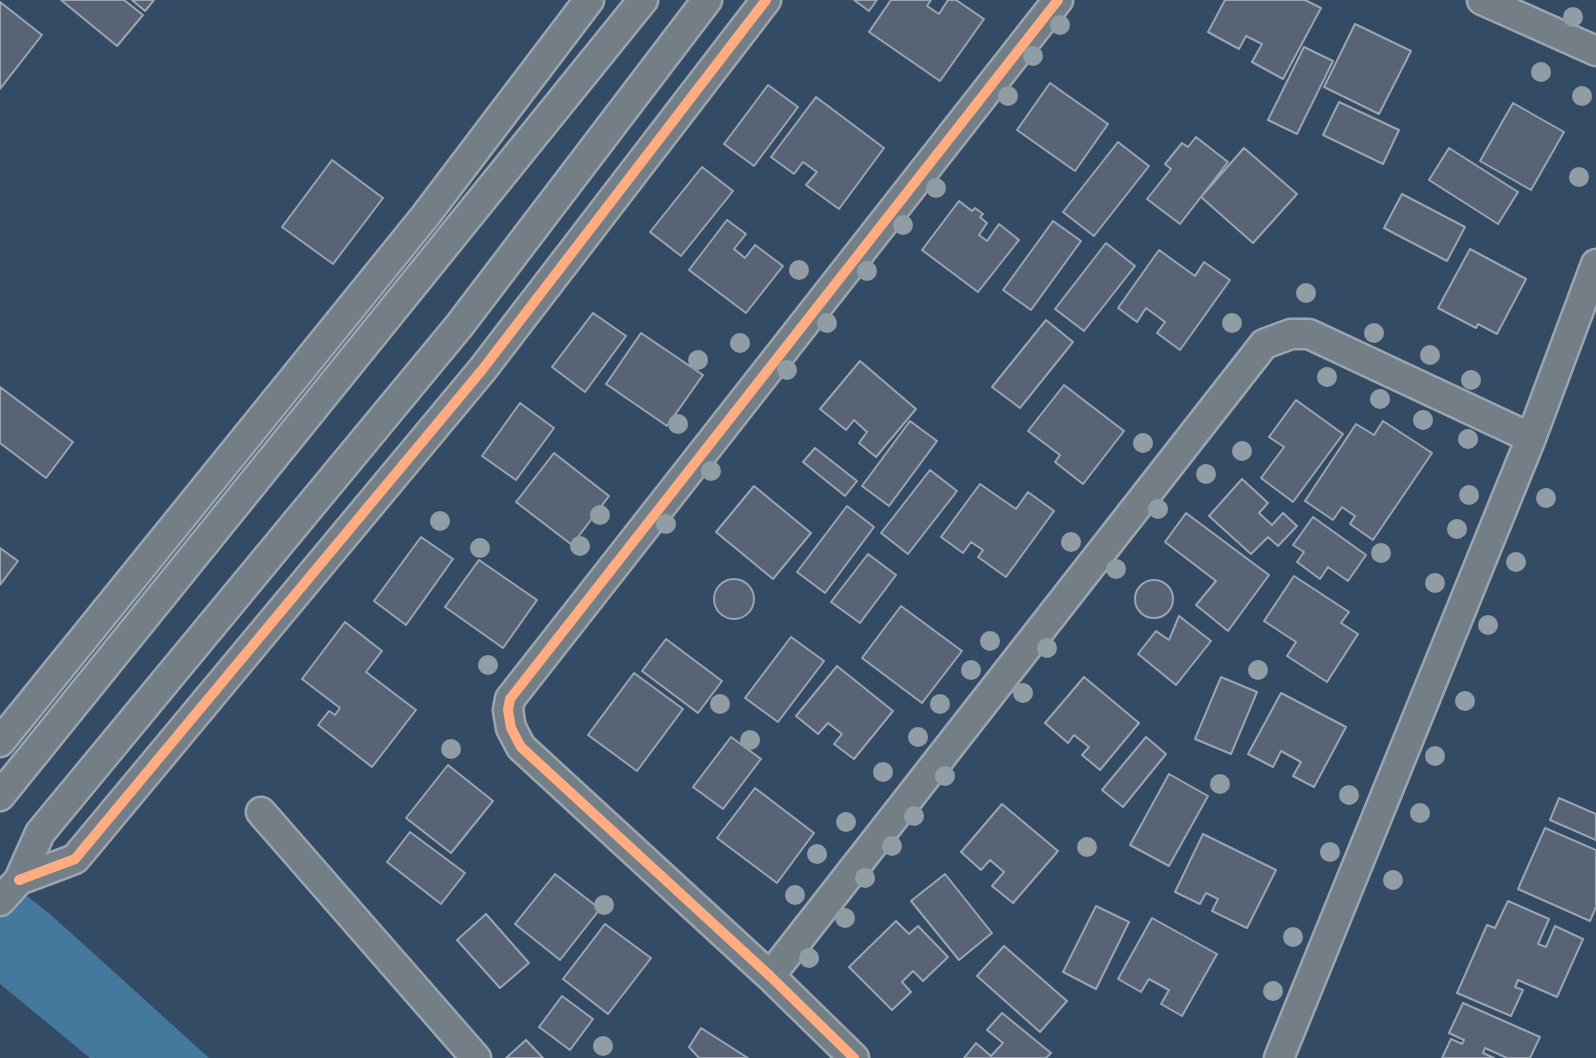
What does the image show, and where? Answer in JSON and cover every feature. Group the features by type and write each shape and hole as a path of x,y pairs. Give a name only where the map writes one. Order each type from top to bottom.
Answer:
{"street":[{"path":"0,742 426,215 589,0"},
{"path":"0,796 643,0"},
{"path":"0,901 19,880 40,833 458,326 707,0"},
{"path":"19,880 75,859 482,370 766,0"},
{"path":"854,1058 770,976 521,747 511,727 508,710 510,699 1058,0"},
{"path":"1482,0 1596,51"},
{"path":"1279,1058 1531,438 1596,264"},
{"path":"770,976 1264,344 1291,334 1309,334 1531,438"},
{"path":"261,812 475,1058"}],"water":[{"path":"0,875 50,914 209,1058 90,1058 0,984"}],"building":[{"path":"61,0 124,0 143,15 117,46"},
{"path":"132,0 154,0 145,11"},
{"path":"854,0 877,0 869,11"},
{"path":"891,0 931,0 927,6 939,14 948,0 956,0 984,19 940,81 869,32"},
{"path":"1225,0 1305,0 1321,8 1283,79 1252,62 1262,44 1246,36 1239,49 1208,32"},
{"path":"0,2 42,35 0,89"},
{"path":"1355,24 1411,51 1379,114 1324,87"},
{"path":"1304,47 1333,61 1297,134 1268,120"},
{"path":"1050,83 1108,124 1075,171 1017,130"},
{"path":"768,85 798,107 754,166 724,144"},
{"path":"816,97 884,148 839,209 806,185 817,172 803,162 794,174 771,157"},
{"path":"1339,102 1399,130 1383,164 1323,135"},
{"path":"1513,103 1564,132 1531,190 1480,161"},
{"path":"1196,137 1228,162 1180,224 1147,199 1171,169 1165,164 1182,143 1188,147"},
{"path":"1118,142 1149,166 1094,236 1063,212"},
{"path":"1244,148 1297,194 1253,243 1201,197"},
{"path":"1449,148 1518,192 1498,224 1429,180"},
{"path":"332,160 383,198 333,264 282,227"},
{"path":"702,167 733,191 681,256 650,232"},
{"path":"1402,194 1465,227 1447,261 1384,228"},
{"path":"959,201 972,211 975,208 983,214 980,217 987,223 979,235 987,241 999,224 1019,240 978,292 922,250"},
{"path":"727,220 746,234 734,249 745,258 755,245 783,266 746,313 689,270"},
{"path":"1053,221 1081,241 1031,310 1003,290"},
{"path":"1106,243 1135,266 1084,331 1055,309"},
{"path":"1470,249 1526,279 1497,334 1478,324 1476,328 1438,308"},
{"path":"1159,250 1195,276 1204,262 1230,280 1180,350 1157,333 1165,322 1146,308 1137,322 1118,308"},
{"path":"593,313 626,336 585,392 552,367"},
{"path":"1046,320 1073,342 1020,408 992,387"},
{"path":"641,333 703,375 667,426 606,384"},
{"path":"860,361 916,409 876,457 859,443 867,432 854,420 846,430 820,409"},
{"path":"1064,385 1124,431 1083,484 1055,462 1060,455 1028,431"},
{"path":"0,387 73,442 46,478 0,443"},
{"path":"1296,400 1343,434 1293,502 1261,478 1284,447 1269,437"},
{"path":"520,403 554,428 516,480 482,456"},
{"path":"910,421 937,441 889,506 862,486"},
{"path":"1383,421 1432,453 1373,540 1350,524 1355,516 1342,507 1333,520 1305,501 1356,424 1374,435"},
{"path":"815,448 857,481 845,496 803,462"},
{"path":"554,453 609,496 572,545 516,502"},
{"path":"930,470 957,491 908,554 881,533"},
{"path":"1242,479 1268,503 1259,513 1272,525 1283,513 1297,526 1278,546 1268,537 1251,554 1209,516"},
{"path":"980,484 1016,509 1028,492 1054,511 1006,577 978,557 983,550 971,542 963,553 941,537"},
{"path":"754,486 811,533 773,579 716,532"},
{"path":"847,506 874,527 825,593 797,572"},
{"path":"1186,513 1269,575 1228,631 1196,605 1216,581 1165,542"},
{"path":"1313,517 1366,555 1348,581 1328,567 1320,579 1297,562 1304,552 1293,545"},
{"path":"421,537 453,559 406,625 374,601"},
{"path":"0,548 18,561 0,585"},
{"path":"868,554 896,575 860,623 831,602"},
{"path":"479,560 537,600 503,648 445,607"},
{"path":"1294,576 1349,612 1341,623 1358,634 1327,682 1287,656 1296,642 1264,621"},
{"path":"734,579 742,580 748,585 753,591 753,607 748,613 742,618 734,619 726,618 720,613 715,607 714,599 715,591 720,585 726,580"},
{"path":"1154,580 1168,585 1173,599 1168,613 1154,618 1140,613 1135,599 1140,585"},
{"path":"901,606 962,651 922,703 862,658"},
{"path":"1179,616 1211,641 1176,685 1138,654 1156,631 1169,640"},
{"path":"345,622 382,651 366,672 416,710 372,767 318,725 329,711 335,715 340,708 302,679"},
{"path":"791,637 824,661 778,722 745,698"},
{"path":"666,639 722,681 698,713 642,671"},
{"path":"837,666 893,711 854,759 834,744 842,734 828,723 818,734 796,716"},
{"path":"634,673 683,709 637,771 588,735"},
{"path":"1084,677 1139,723 1100,770 1082,755 1089,747 1074,735 1068,743 1045,723"},
{"path":"1221,677 1257,692 1231,754 1195,739"},
{"path":"1281,693 1346,727 1314,787 1293,776 1301,762 1281,751 1273,767 1248,754"},
{"path":"731,737 761,759 723,809 693,787"},
{"path":"1146,737 1166,754 1123,807 1102,790"},
{"path":"448,765 493,801 451,853 406,818"},
{"path":"1169,774 1208,796 1169,866 1130,845"},
{"path":"755,788 814,833 777,883 717,838"},
{"path":"1559,798 1596,814 1596,840 1550,820"},
{"path":"1002,804 1058,851 1013,903 992,886 1004,872 990,860 981,870 961,852"},
{"path":"1545,828 1596,850 1596,907 1590,921 1518,889"},
{"path":"410,832 465,873 441,904 387,862"},
{"path":"1203,834 1276,870 1247,928 1212,911 1218,899 1206,893 1200,904 1175,892"},
{"path":"555,874 600,909 560,960 515,924"},
{"path":"945,874 992,933 959,960 911,901"},
{"path":"1508,901 1549,919 1538,944 1546,947 1555,926 1583,939 1557,997 1518,980 1515,987 1523,990 1511,1016 1457,993 1487,925 1495,928"},
{"path":"1096,906 1129,922 1096,989 1063,972"},
{"path":"486,914 529,963 500,988 457,940"},
{"path":"1152,918 1217,954 1182,1016 1161,1004 1169,990 1149,979 1141,992 1118,979"},
{"path":"896,921 909,934 918,926 948,957 923,981 913,971 902,982 911,992 892,1010 849,967"},
{"path":"605,924 651,958 608,1014 563,979"},
{"path":"1004,946 1067,1001 1040,1032 977,976"},
{"path":"562,996 593,1019 570,1050 539,1027"},
{"path":"1463,1003 1540,1037 1530,1058 1507,1058 1485,1048 1483,1053 1494,1058 1442,1058 1451,1039 1462,1044 1464,1040 1449,1033"},
{"path":"1002,1013 1051,1053 1046,1058 964,1058 976,1043 991,1056 1003,1043 987,1030"},
{"path":"701,1028 748,1058 699,1058 689,1047"},
{"path":"526,1040 543,1058 506,1058"}],"cycle path":[{"path":"19,880 75,859 482,370 766,0"},
{"path":"854,1058 770,976 521,747 511,728 508,710 510,699 1058,0"}]}
